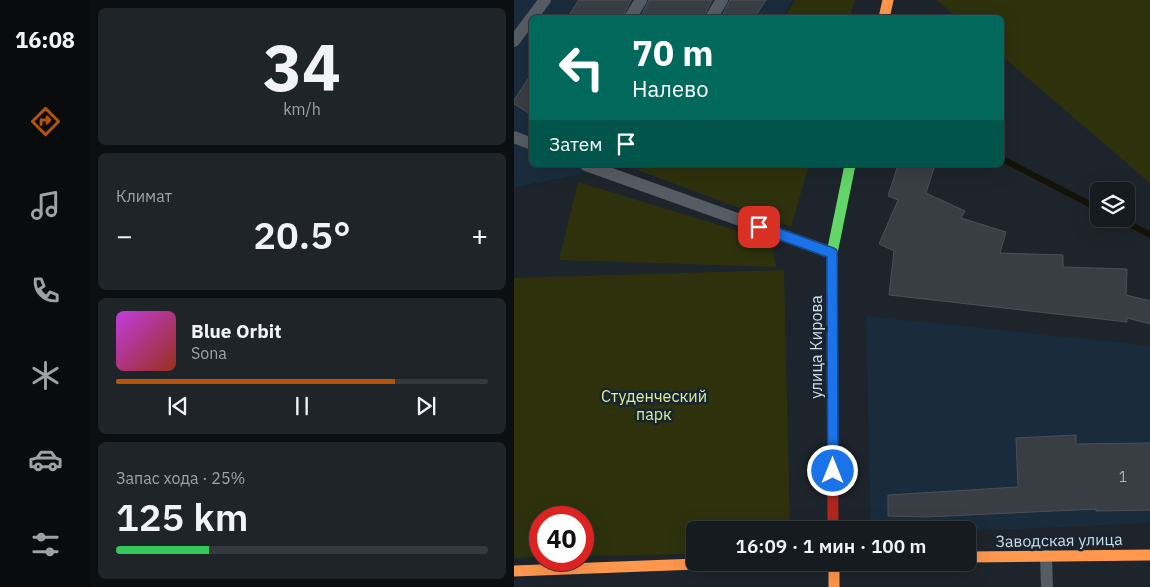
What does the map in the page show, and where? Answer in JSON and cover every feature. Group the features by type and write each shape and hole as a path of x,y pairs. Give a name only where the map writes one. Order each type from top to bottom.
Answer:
{"street":[{"path":"885,15 888,0"},
{"name":"улица Кирова","path":"833,521 832,253 850,167"},
{"name":"Заводская улица","path":"976,558 1150,555"},
{"path":"514,571 686,564"},
{"path":"834,571 834,587"}],"lane":[{"path":"534,15 545,0"},
{"path":"632,15 641,0"},
{"path":"712,15 722,0"},
{"path":"514,41 529,21"},
{"path":"514,137 529,143"},
{"path":"599,167 612,169 832,253"},
{"path":"1046,556 1047,587"}],"shaded area":[{"path":"514,0 793,0 783,15 529,15 529,167 621,167 514,187"},
{"path":"866,316 1150,346 1150,523 976,531 976,521 871,521"}],"green space":[{"path":"795,0 855,0 851,15 786,15"},
{"path":"936,0 1150,0 1150,183 1004,58 1004,15 955,15"},
{"path":"645,167 808,167 791,227 637,170"},
{"path":"578,182 771,241 776,267 559,260"},
{"name":"Студенческий парк","path":"784,270 790,521 686,521 686,554 594,556 594,506 529,506 529,557 514,558 514,278"}],"building":[{"path":"579,0 631,0 624,15 569,15"},
{"path":"649,0 712,0 704,15 642,15"},
{"path":"730,0 766,0 756,15 722,15"},
{"path":"529,78 529,113 514,104 514,100"},
{"path":"897,167 934,167 926,193 965,211 961,218 1006,232 1000,253 1063,255 1063,267 1127,269 1126,295 1151,301 1151,324 1127,318 1127,322 889,295 894,251 879,244 898,200 888,196"},
{"path":"1076,435 1076,444 1151,443 1151,510 1096,511 1096,509 926,517 888,516 888,495 1018,487 1016,438"}],"waterway":[{"path":"1004,160 1090,204"},
{"path":"1135,227 1151,235"}],"traffic: fast":[{"path":"832,293 832,253 850,167"}],"traffic: slow":[{"path":"885,15 888,0"},
{"path":"976,557 1151,555"},
{"path":"514,571 686,564"},
{"path":"834,571 834,587"}],"traffic: jam":[{"path":"832,293 833,521"}],"route":[{"path":"759,227 832,253 833,471"}]}
